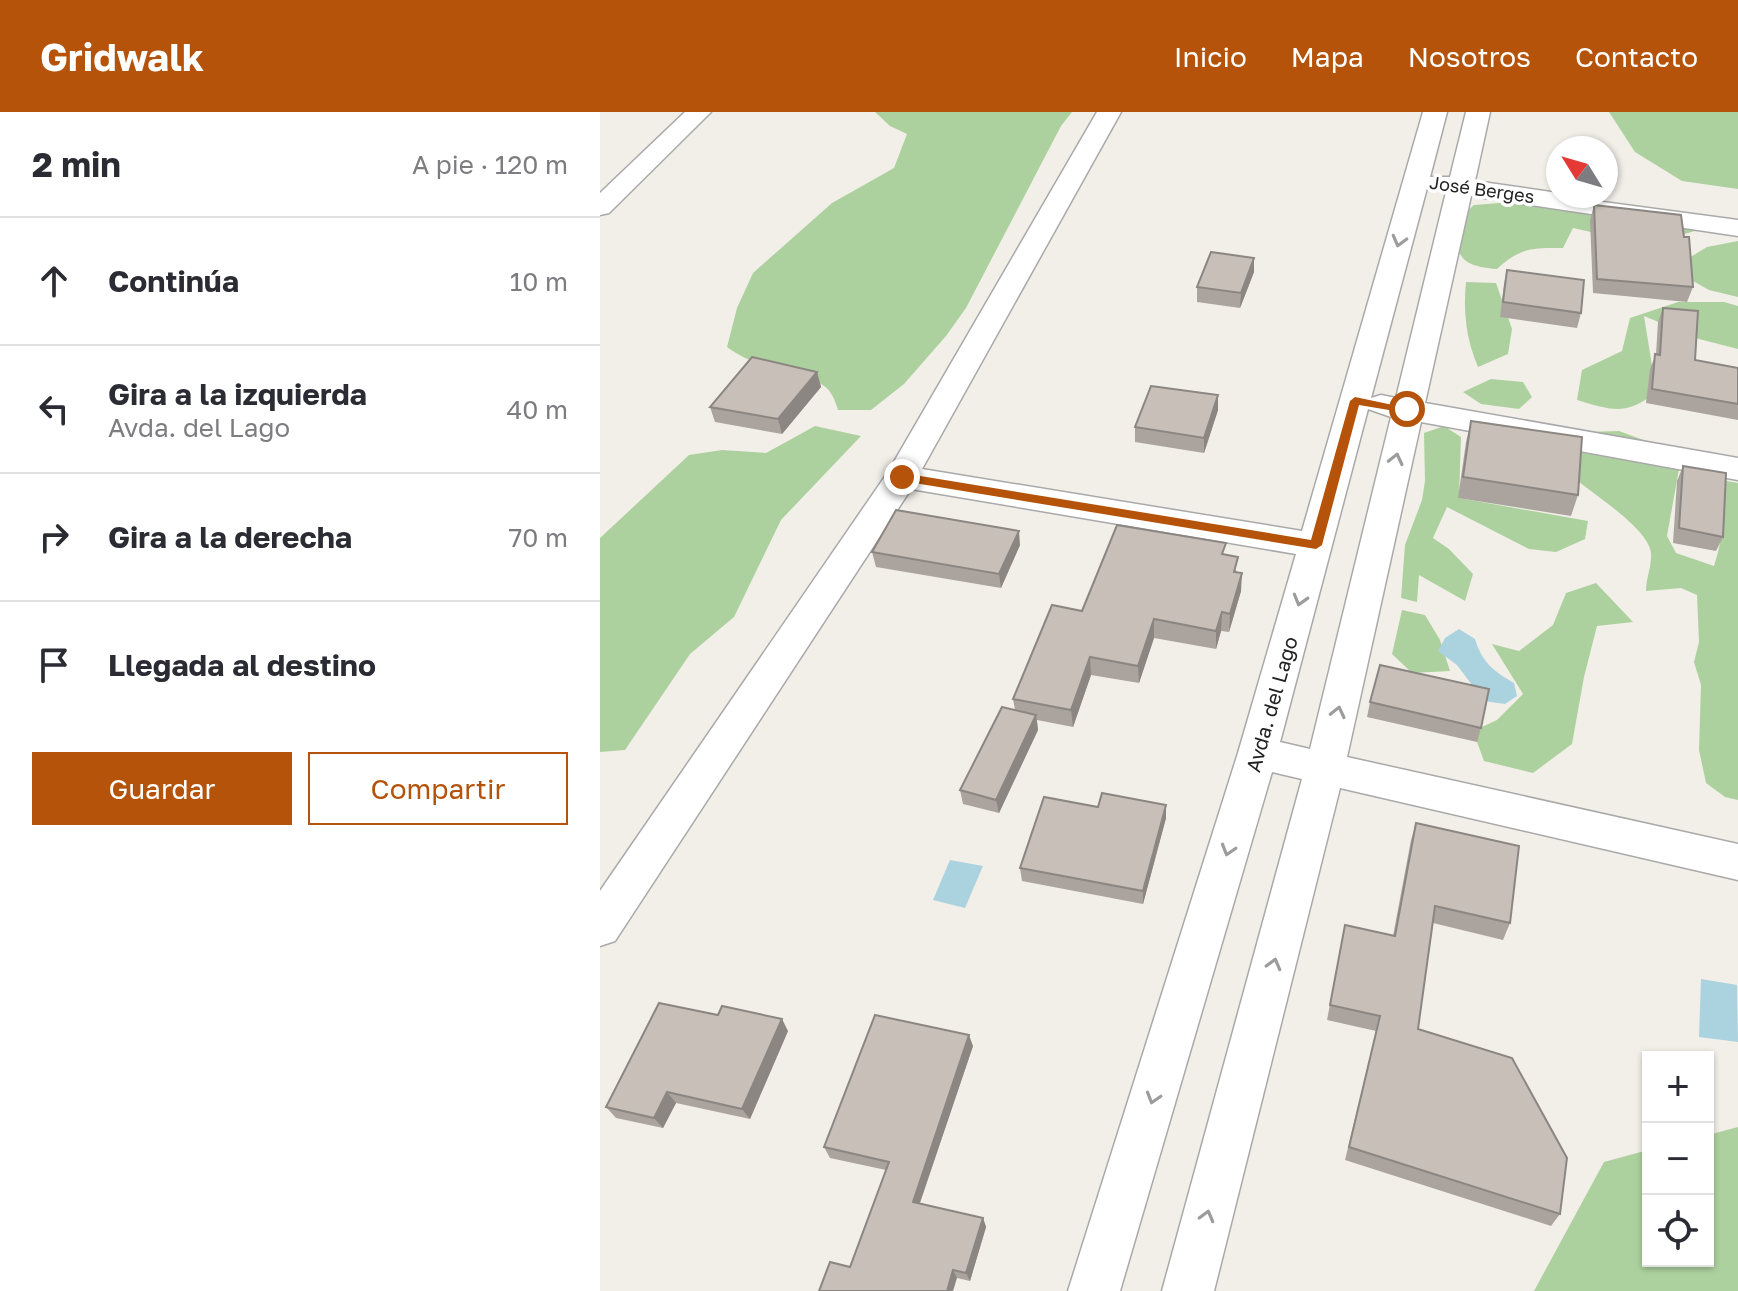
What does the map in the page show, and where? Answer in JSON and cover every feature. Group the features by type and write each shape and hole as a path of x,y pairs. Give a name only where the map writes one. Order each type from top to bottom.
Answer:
{"street":[{"path":"600,207 699,112"},
{"path":"600,927 902,477 1109,112"},
{"name":"Avda. del Lago","path":"1094,1291 1258,753 1435,112"},
{"path":"1188,1291 1325,768 1478,112"},
{"name":"José Berges","path":"1416,180 1738,228"},
{"path":"1355,401 1738,469"},
{"path":"902,477 1316,545"},
{"path":"1258,753 1738,862"}],"green space":[{"path":"875,112 1072,112 1061,126 966,308 946,336 904,384 871,410 838,410 830,392 821,384 750,360 727,347 737,308 753,273 832,203 894,168 907,134 890,126"},
{"path":"1609,112 1738,112 1738,189 1682,181 1635,152"},
{"path":"1546,199 1546,208 1595,208 1701,229 1649,245 1573,228 1563,248 1527,250 1513,256 1497,269 1469,263 1456,246 1451,225 1474,205"},
{"path":"1738,241 1738,297 1709,290 1691,280 1684,261 1707,247"},
{"path":"1466,282 1496,283 1512,329 1508,354 1478,367 1466,325"},
{"path":"1678,302 1724,302 1738,306 1738,349 1699,339 1644,316 1654,378 1651,396 1632,406 1616,409 1577,400 1582,370 1622,351 1630,318"},
{"path":"1491,379 1523,382 1532,397 1519,409 1481,404 1463,392"},
{"path":"815,426 861,436 781,520 734,617 690,654 625,750 600,752 600,538 689,455 722,450 766,453"},
{"path":"1444,426 1461,437 1459,498 1588,521 1585,539 1556,552 1529,549 1447,507 1433,538 1449,549 1473,574 1465,601 1419,575 1417,602 1401,598 1405,545 1422,500 1425,481 1424,433"},
{"path":"1619,431 1649,442 1679,469 1667,536 1676,553 1714,566 1720,538 1720,518 1698,476 1738,483 1738,800 1725,797 1706,783 1699,750 1701,685 1694,662 1699,642 1697,595 1681,588 1646,591 1651,553 1641,533 1574,478 1585,432"},
{"path":"1596,583 1633,622 1597,626 1572,744 1533,773 1484,761 1473,731 1497,720 1523,694 1492,644 1519,651 1553,625 1566,593"},
{"path":"1402,610 1425,615 1440,640 1450,671 1412,673 1392,654"},
{"path":"1738,1127 1738,1291 1534,1291 1604,1162 1642,1152 1642,1267 1714,1267 1714,1133"}],"water":[{"path":"1459,629 1475,639 1489,665 1514,683 1517,696 1505,704 1484,701 1457,665 1438,651 1445,638"},
{"path":"950,860 983,866 965,908 933,900"},
{"path":"1701,979 1737,985 1738,1042 1699,1037"}],"building":[{"path":"1594,208 1681,215 1684,237 1689,237 1693,287 1597,279"},
{"path":"1211,252 1254,258 1241,293 1197,287"},
{"path":"1507,270 1584,280 1581,313 1503,302"},
{"path":"1663,308 1698,311 1695,360 1738,368 1738,404 1652,389 1655,354 1660,355"},
{"path":"752,357 817,372 778,419 710,407"},
{"path":"1151,386 1218,395 1204,438 1135,427"},
{"path":"1471,421 1582,437 1578,495 1463,477"},
{"path":"1683,466 1726,473 1723,537 1679,528"},
{"path":"896,510 1019,531 999,574 872,552"},
{"path":"1117,525 1226,543 1222,554 1238,557 1234,572 1242,573 1230,614 1222,612 1216,631 1154,619 1138,666 1090,657 1071,710 1013,699 1052,605 1082,611"},
{"path":"1380,665 1489,689 1481,728 1370,702"},
{"path":"1002,707 1036,715 996,800 960,790"},
{"path":"1102,793 1166,805 1143,891 1020,868 1044,797 1098,807"},
{"path":"1416,823 1519,846 1510,923 1435,906 1418,1029 1512,1058 1567,1158 1560,1214 1349,1147 1380,1016 1330,1005 1345,925 1395,936"},
{"path":"659,1003 718,1015 722,1006 782,1019 742,1109 667,1092 654,1118 606,1107"},
{"path":"875,1015 969,1035 913,1202 983,1218 966,1273 953,1270 947,1291 819,1291 830,1262 850,1267 889,1162 824,1147"}],"route":[{"path":"902,477 1316,545 1355,401 1407,409"}]}
